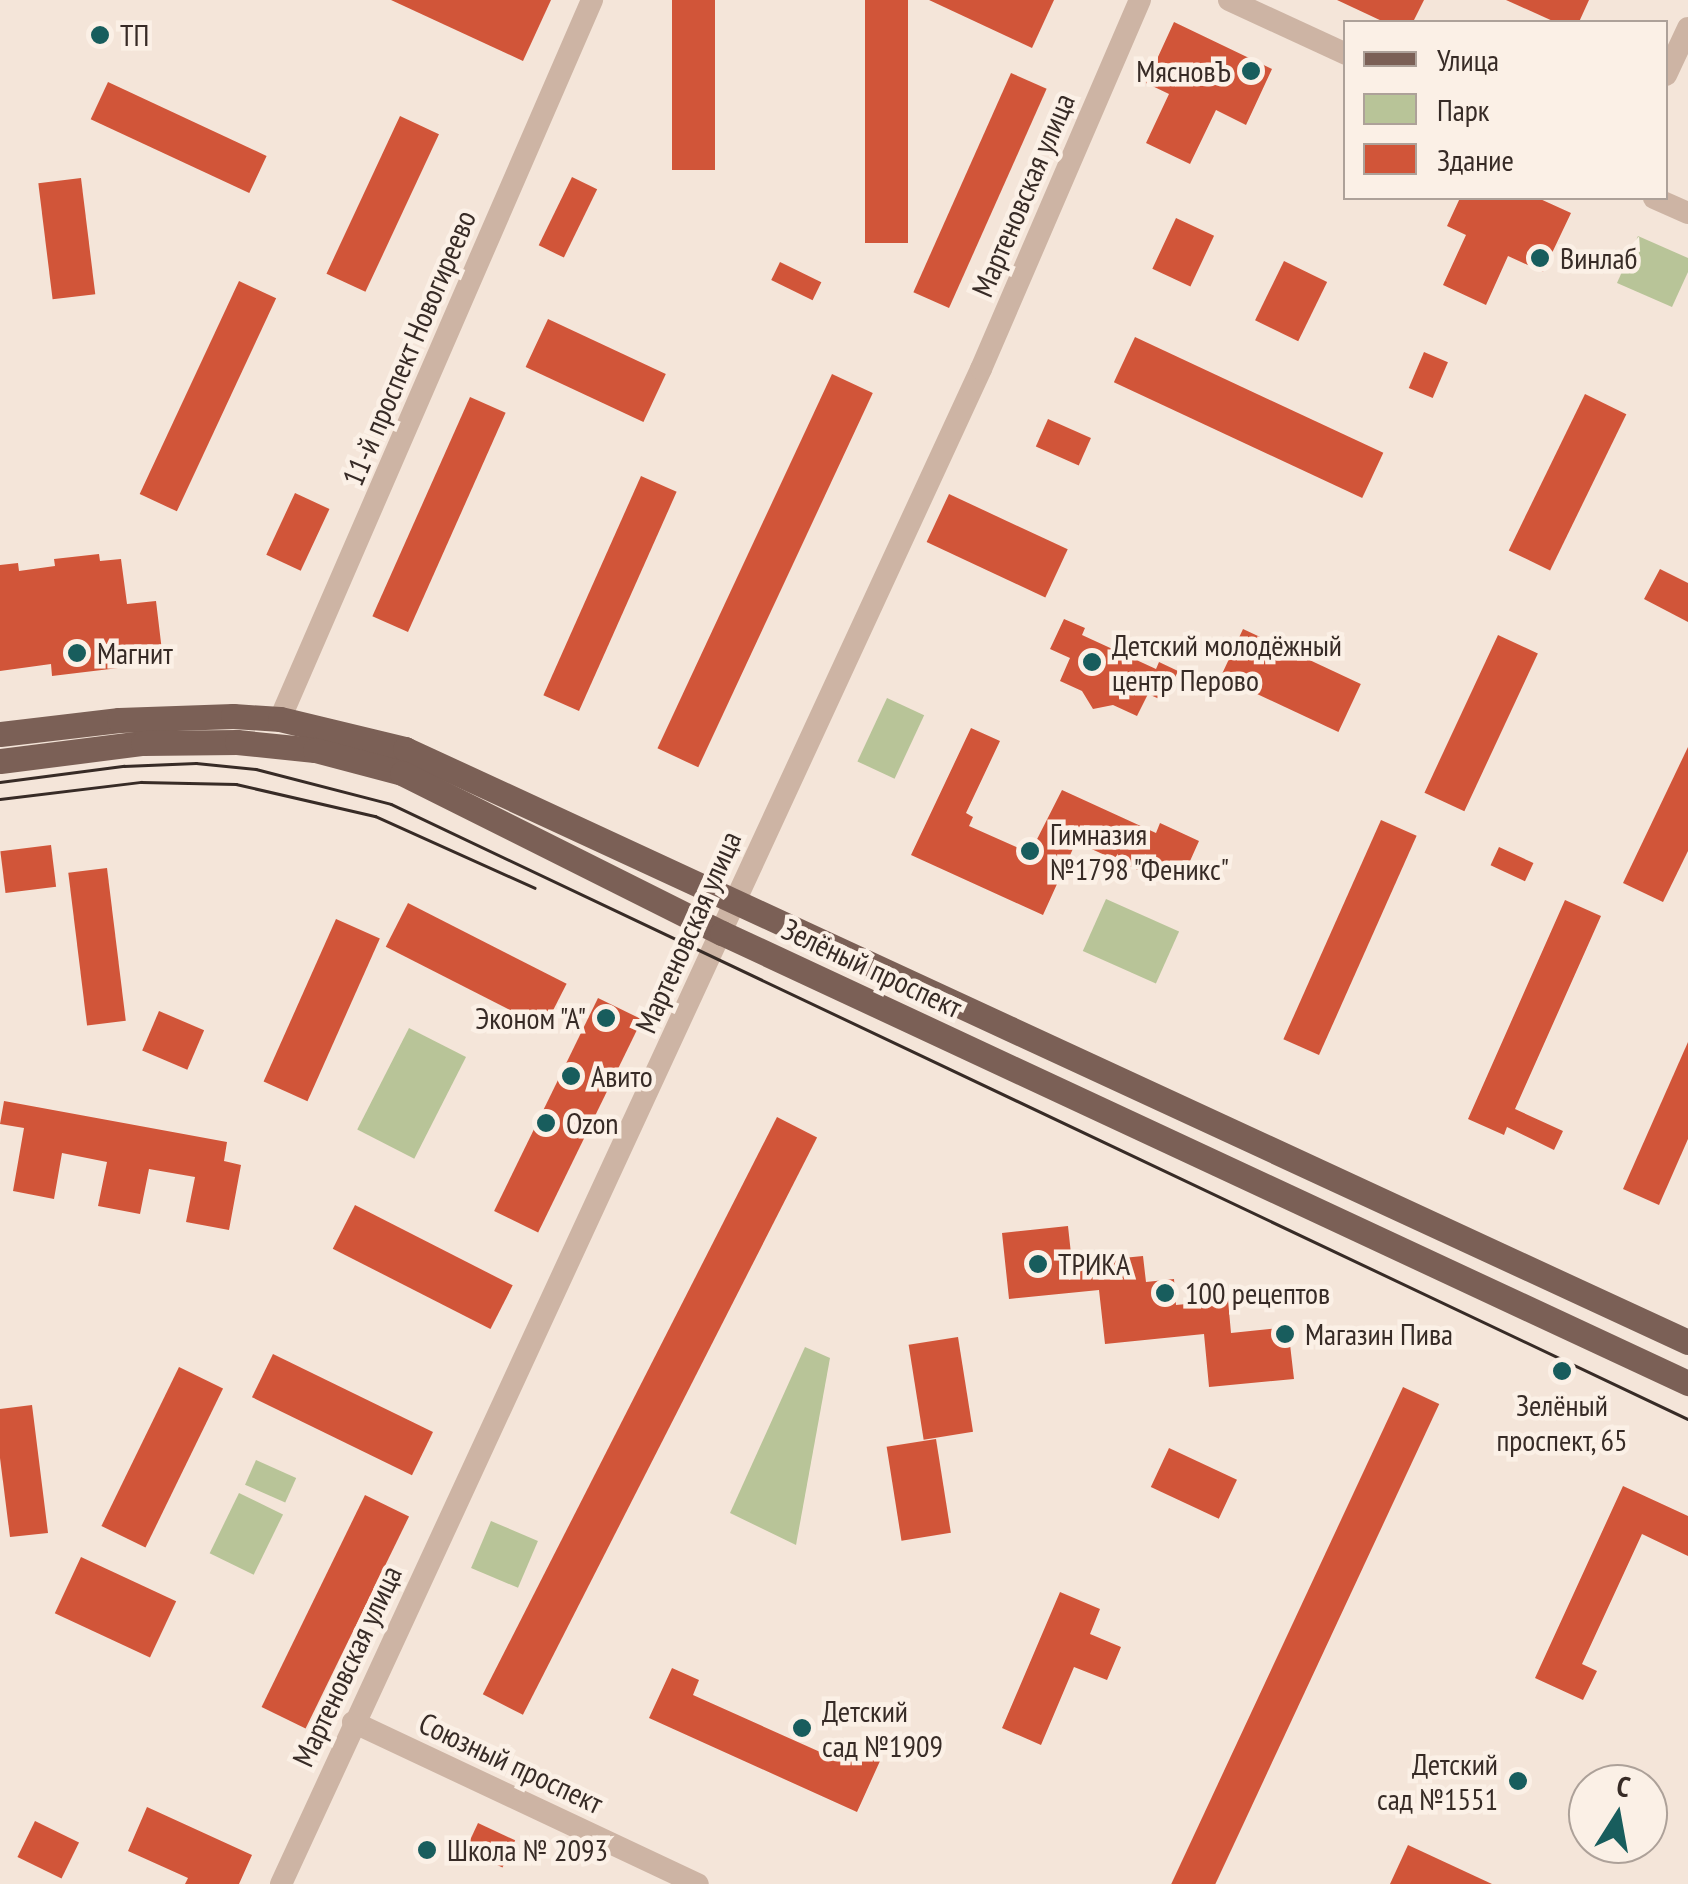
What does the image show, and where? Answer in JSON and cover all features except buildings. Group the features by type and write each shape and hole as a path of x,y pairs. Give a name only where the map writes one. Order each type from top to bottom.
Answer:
{"main road":[{"name":"Зелёный проспект","path":"0,734 188,714 280,719 406,749 1688,1342"},
{"name":"Зелёный проспект","path":"0,761 142,743 237,742 315,750 402,773 722,934 1688,1384"}],"street":[{"name":"11-й проспект Новогиреево","path":"280,719 592,0"},
{"name":"Мартеновская улица","path":"281,1884 981,370 1140,0"},
{"path":"1230,0 1343,53"},
{"path":"1668,71 1688,28"},
{"path":"1659,200 1688,213"},
{"name":"Союзный проспект","path":"353,1722 698,1884"}],"green space":[{"path":"1638,236 1688,258 1688,272 1672,307 1617,283"},
{"path":"887,698 924,715 895,779 857,761"},
{"path":"1106,899 1179,932 1156,984 1083,951"},
{"path":"409,1028 466,1057 414,1159 357,1130"},
{"path":"805,1347 830,1358 796,1545 730,1513"},
{"path":"256,1460 296,1478 285,1503 245,1485"},
{"path":"239,1493 283,1514 254,1575 210,1553"},
{"path":"491,1521 538,1541 518,1588 471,1568"}],"tram line":[{"path":"0,782 124,766 196,763 256,769 391,804 1688,1419"},
{"path":"0,799 141,782 236,784 375,816 535,888"}],"place":[{"name":"ТП","path":"100,35"},
{"name":"МясновЪ","path":"1251,71"},
{"name":"Винлаб","path":"1540,258"},
{"name":"Магнит","path":"77,653"},
{"name":"Детский молодёжный центр Перово","path":"1092,662"},
{"name":"Гимназия №1798 \"Феникс\"","path":"1030,851"},
{"name":"Эконом \"А\"","path":"606,1018"},
{"name":"Авито","path":"571,1076"},
{"name":"Ozon","path":"546,1123"},
{"name":"ТРИКА","path":"1038,1264"},
{"name":"100 рецептов","path":"1165,1293"},
{"name":"Магазин Пива","path":"1285,1334"},
{"name":"Зелёный проспект, 65","path":"1562,1371"},
{"name":"Детский сад №1909","path":"802,1728"},
{"name":"Детский сад №1551","path":"1518,1781"},
{"name":"Школа № 2093","path":"427,1850"}]}
